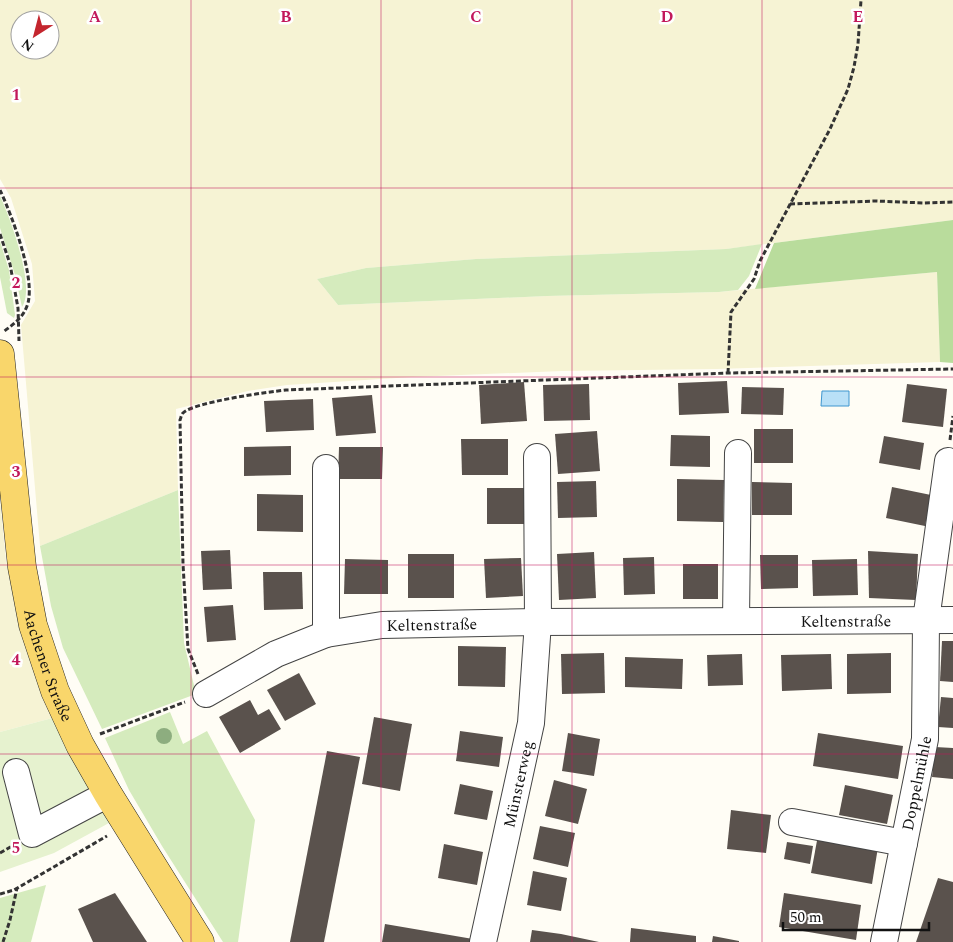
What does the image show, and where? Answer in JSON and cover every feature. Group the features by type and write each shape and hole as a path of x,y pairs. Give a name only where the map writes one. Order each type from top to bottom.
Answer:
{"main road":[{"name":"Aachener Straße","path":"0,354 22,567 33,625 55,692 80,745 108,794 200,942"}],"street":[{"path":"736,620 738,453"},
{"path":"537,457 538,622"},
{"path":"926,620 948,461"},
{"path":"326,468 326,634"},
{"name":"Keltenstraße","path":"206,694 276,654 326,634 382,625 736,620 953,620"},
{"name":"Doppelmühle","path":"884,942 925,739 926,620"},
{"name":"Münsterweg","path":"483,942 531,723 538,622"},
{"path":"16,772 32,834 108,794"},
{"path":"792,822 904,843"}],"path":[{"path":"728,373 731,312 754,279 760,261 830,129 848,89 858,44 861,0"},
{"path":"0,190 12,216 20,244 26,267 29,292 28,304 18,321 0,333"},
{"path":"789,204 876,201 953,202"},
{"path":"97,735 206,694 188,649 180,420 182,414 186,411 250,394 286,390 728,373 953,369"},
{"path":"0,894 17,888 126,824"},
{"path":"2,942 10,920 17,888"}],"shaded area":[{"path":"0,0 953,0 953,220 726,249 476,259 366,268 317,279 338,305 547,296 719,292 937,272 940,362 717,369 562,371 412,377 287,385 248,391 176,409 178,490 40,546 21,325 35,301 32,264 11,198 0,179"},
{"path":"0,500 6,560 30,659 56,717 0,732"}],"green space":[{"path":"0,196 10,219 24,269 26,284 22,307 15,275 0,228"},
{"path":"953,220 953,363 940,362 937,272 755,289 774,243"},
{"path":"0,241 9,270 14,318 7,313 0,277"},
{"path":"762,244 749,276 738,290 719,292 547,296 338,305 317,279 366,268 476,259 726,249"},
{"path":"178,490 184,643 196,694 102,729 63,648 51,606 40,546"},
{"path":"170,712 183,744 207,731 255,820 238,942 223,942 129,790 105,738"},
{"path":"56,717 109,823 54,853 0,872 0,732"},
{"path":"46,885 31,942 0,942 0,898"}],"water":[{"path":"822,391 849,391 849,406 821,406"}],"building":[{"path":"727,381 729,413 679,415 678,383"},
{"path":"524,382 527,421 481,424 479,385"},
{"path":"589,384 590,420 544,421 543,385"},
{"path":"907,384 947,389 943,427 902,422"},
{"path":"742,387 784,388 783,415 741,414"},
{"path":"372,395 376,433 336,436 332,398"},
{"path":"313,399 314,430 266,432 264,401"},
{"path":"754,429 793,429 793,463 754,463"},
{"path":"597,431 600,471 558,474 555,434"},
{"path":"671,435 710,436 710,467 670,466"},
{"path":"884,436 924,443 920,470 879,463"},
{"path":"461,439 508,439 508,475 462,475"},
{"path":"291,446 291,475 244,476 244,447"},
{"path":"339,447 383,447 382,479 338,479"},
{"path":"677,479 724,480 723,522 677,521"},
{"path":"596,481 597,517 558,518 557,482"},
{"path":"752,482 792,483 792,515 752,515"},
{"path":"892,487 931,495 925,526 886,518"},
{"path":"487,488 526,488 526,524 487,524"},
{"path":"257,494 303,495 303,532 257,531"},
{"path":"230,550 232,589 203,590 201,551"},
{"path":"868,551 918,554 916,600 869,598"},
{"path":"594,552 596,598 559,600 557,554"},
{"path":"408,554 454,554 454,598 408,598"},
{"path":"760,555 798,555 798,588 761,589"},
{"path":"654,557 655,594 624,595 623,558"},
{"path":"521,558 523,596 486,598 484,559"},
{"path":"345,559 388,560 388,594 344,594"},
{"path":"857,559 858,595 813,596 812,560"},
{"path":"683,564 718,564 718,599 683,599"},
{"path":"263,572 302,572 303,609 264,610"},
{"path":"233,605 236,640 207,642 204,607"},
{"path":"942,641 953,641 953,682 940,681"},
{"path":"458,646 506,647 505,687 458,686"},
{"path":"604,653 605,693 562,694 561,654"},
{"path":"891,653 891,693 847,694 847,654"},
{"path":"742,654 743,685 708,686 707,655"},
{"path":"831,654 832,689 782,691 781,655"},
{"path":"625,657 683,659 682,689 625,687"},
{"path":"299,673 316,704 285,721 267,690"},
{"path":"941,697 953,698 953,728 938,727"},
{"path":"250,700 258,715 269,709 281,729 240,753 219,717"},
{"path":"374,717 412,724 400,791 362,784"},
{"path":"460,731 503,737 499,767 456,761"},
{"path":"568,733 600,739 594,776 562,771"},
{"path":"818,733 903,746 898,779 813,766"},
{"path":"935,747 953,748 953,779 932,777"},
{"path":"327,751 360,757 324,942 290,942"},
{"path":"554,780 587,789 578,824 545,816"},
{"path":"460,784 493,791 487,820 454,814"},
{"path":"845,785 893,795 887,824 839,815"},
{"path":"731,810 771,815 766,853 727,849"},
{"path":"540,826 575,833 568,867 533,859"},
{"path":"819,830 879,841 872,884 811,873"},
{"path":"787,842 813,846 810,864 784,859"},
{"path":"444,844 483,852 477,885 438,878"},
{"path":"533,871 567,878 561,911 527,905"},
{"path":"938,878 953,882 953,942 916,942"},
{"path":"115,893 147,942 93,942 78,909"},
{"path":"784,893 861,905 856,940 779,927"},
{"path":"385,924 473,939 473,942 382,942"},
{"path":"631,928 696,936 696,942 630,942"},
{"path":"532,930 561,934 599,942 530,942"},
{"path":"713,936 739,941 739,942 712,942"}]}
